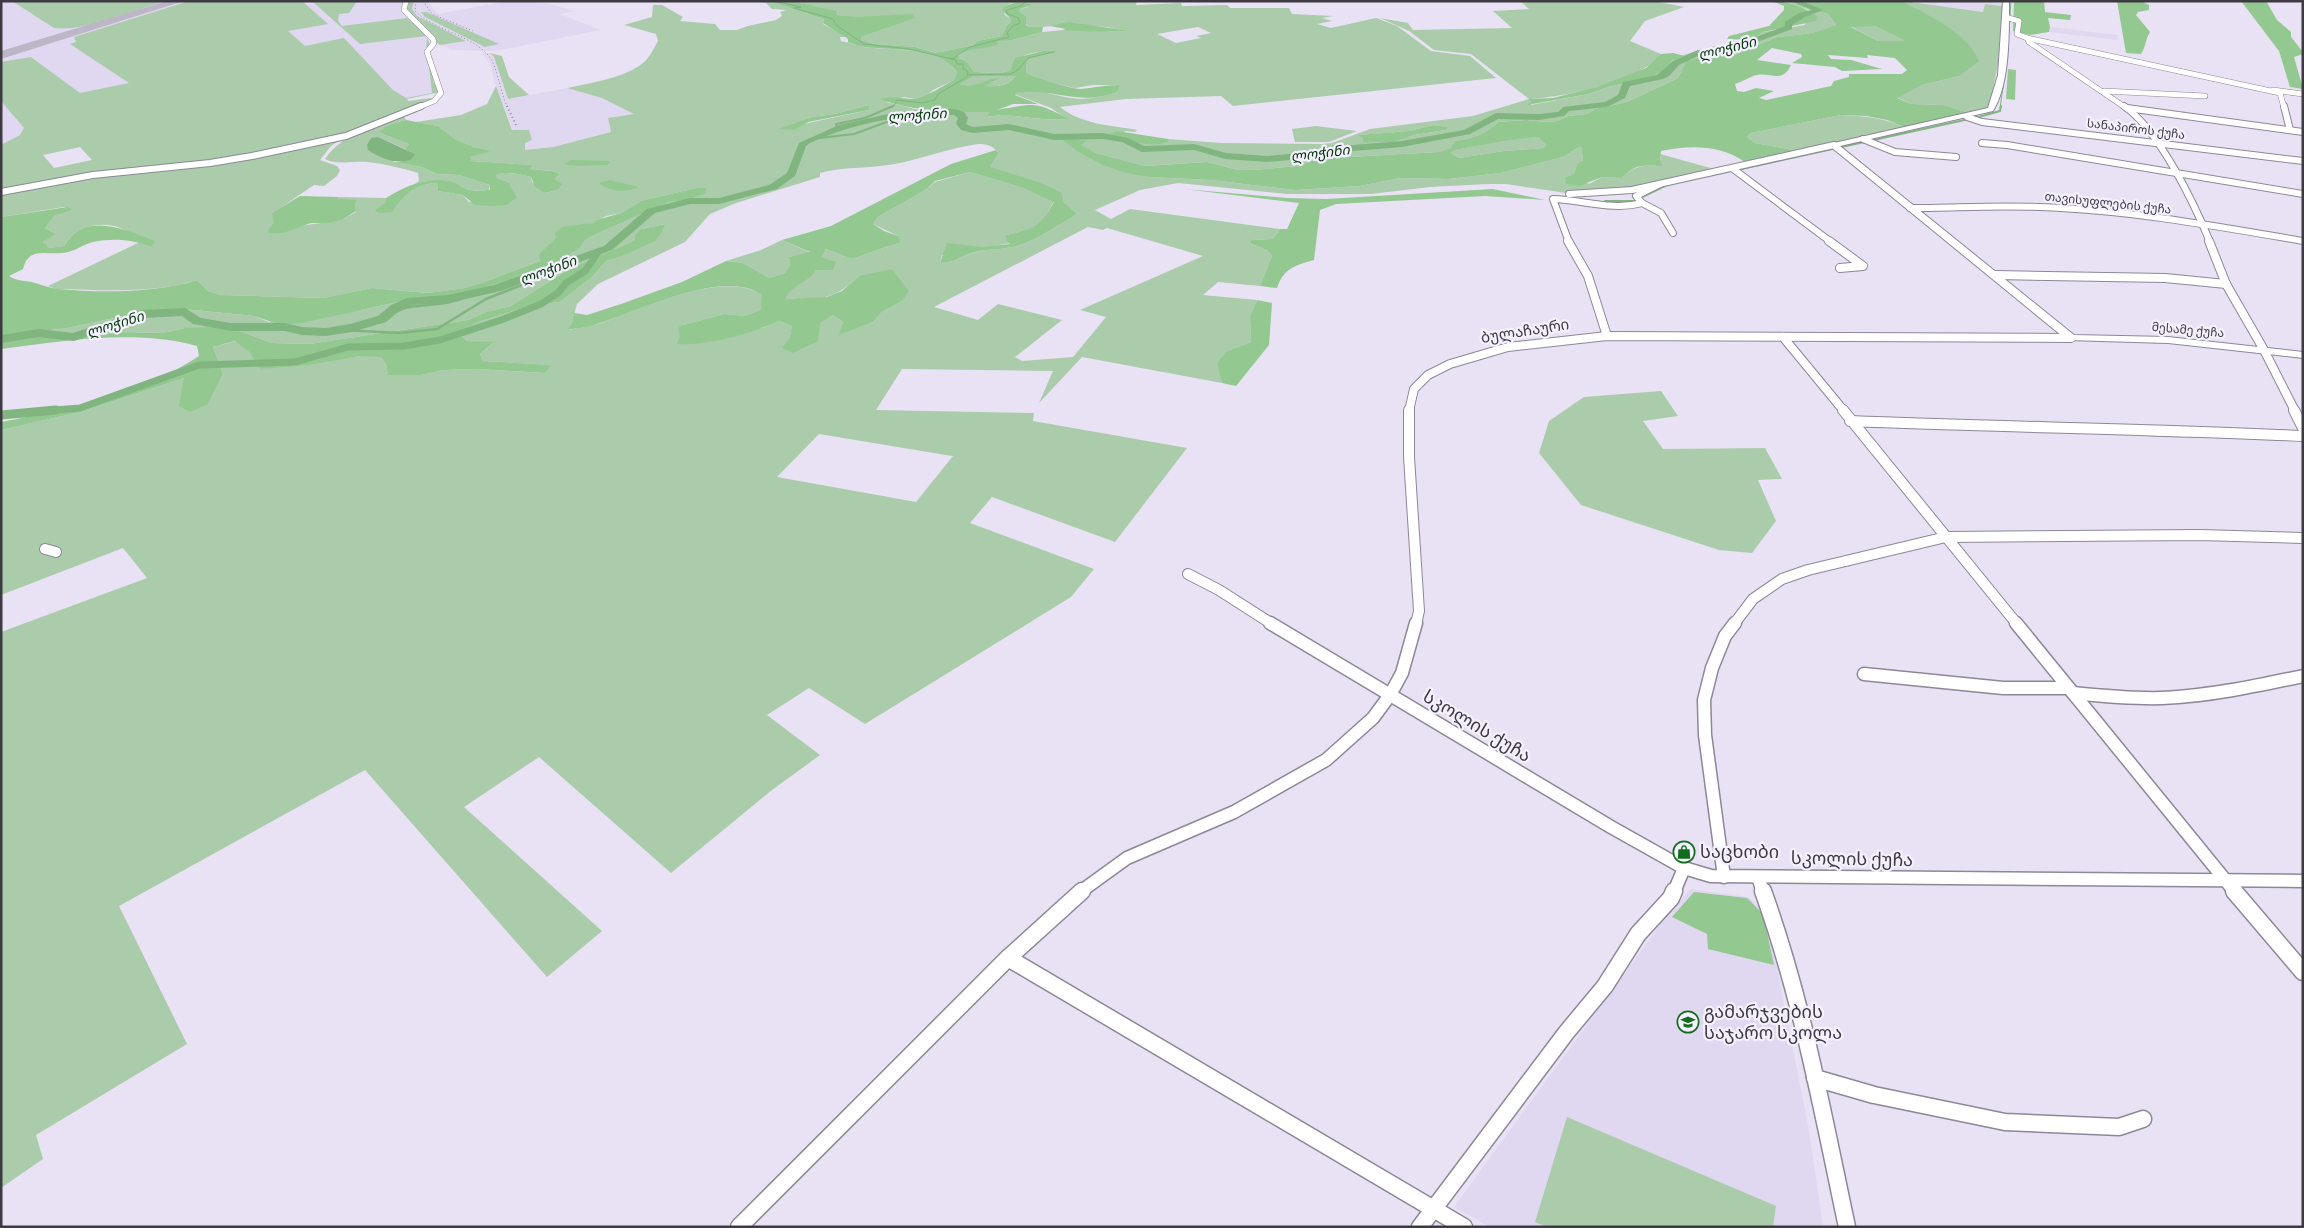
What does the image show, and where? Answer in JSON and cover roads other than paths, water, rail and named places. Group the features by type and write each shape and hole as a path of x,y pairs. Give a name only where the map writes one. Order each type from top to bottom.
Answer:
{"street":[{"path":"1,192 93,175 210,163 261,154 353,133 434,101 441,93 427,52 434,43 404,10 406,1"},
{"path":"1673,233 1661,213 1639,199 1568,194 1632,190 1986,112 1994,108 1998,89 2009,18 2006,1"},
{"path":"2009,18 2019,21 2017,34 2027,38 2280,93 2290,130"},
{"path":"2027,38 2029,42 2127,108 2144,122 2159,143 2202,225 2226,284 2264,350 2303,428"},
{"path":"2266,89 2303,94"},
{"path":"2102,91 2205,96"},
{"path":"2127,108 2303,132"},
{"name":"სანაპიროს ქუჩა","path":"1967,117 1982,122 2303,161"},
{"path":"1863,139 1895,152 1956,156"},
{"path":"1982,143 2007,145 2303,194"},
{"path":"1834,145 1910,208 1996,274 2071,338"},
{"path":"1732,168 1863,266 1840,268"},
{"path":"1607,336 1588,276 1566,235 1553,198 1618,206 1639,199 1660,184"},
{"name":"თავისუფლების ქუჩა","path":"1910,208 2038,207 2202,225 2303,241"},
{"path":"1996,274 2166,278 2226,284"},
{"name":"ბულაჩაური","path":"739,1227 1008,958 1079,892 1127,858 1234,812 1326,760 1372,718 1390,695 1402,673 1411,646 1419,611 1409,457 1409,406 1414,389 1428,375 1479,353 1538,342 1607,336 2071,338"},
{"path":"1783,337 2070,691 2303,972"},
{"name":"მესამე ქუჩა","path":"2071,338 2168,340 2303,355"},
{"path":"1850,420 1987,426 2136,428 2303,436"},
{"path":"1724,877 1705,735 1704,700 1712,668 1725,636 1753,599 1782,578 1946,537 2200,535 2303,538"},
{"name":"სკოლის ქუჩა","path":"1188,574 1219,590 1299,642 1684,868 1711,876 2303,881"},
{"path":"1864,674 2003,688 2070,691 2117,697 2164,698 2254,686 2303,676"},
{"path":"1420,1227 1566,1033 1605,986 1638,934 1671,898 1684,868"},
{"path":"1758,876 1781,941 1815,1078 1847,1227"},
{"path":"1008,958 1464,1227"},
{"path":"1815,1078 1874,1095 2005,1122 2119,1127 2143,1119"}],"waterway":[{"path":"775,1 801,7 794,8 833,19 836,25 864,44 909,49 956,60 957,64 963,64 963,68 968,72 967,77 938,94 935,100 922,103 897,100 894,106 890,108"},
{"name":"ლოჭინი","path":"1,339 39,333 74,337 142,314 185,312 197,321 231,327 285,327 302,331 326,332 352,328 382,319 395,308 411,301 448,299 497,288 608,248 651,211 690,201 719,201 773,187 791,174 802,145 807,141 842,126 897,114 954,112 961,114 963,118 961,124 964,128 973,130 1009,127 1054,137 1103,136 1125,140 1142,149 1194,147 1225,156 1267,159 1312,155 1328,150 1402,144 1467,132 1496,116 1539,117 1561,114 1566,109 1607,104 1622,96 1626,84 1660,77 1666,74 1676,63 1701,52 1728,50 1789,27 1788,24 1802,15 1819,10 1794,1"},
{"path":"2007,60 2011,1"},
{"path":"952,59 970,47 1009,37 1007,33 1013,26 1020,23 1018,18 1006,13 1007,10 1021,6 1025,2"},
{"path":"968,75 1011,74 1019,69 1028,58 1054,52"},
{"path":"2000,108 2005,74"},
{"name":"ლოჭინი","path":"837,128 836,124 865,118 893,106"},
{"path":"1975,118 2000,111 2001,106"},
{"path":"811,139 854,134 911,113"},
{"path":"1741,169 1969,119"},
{"path":"1605,201 1634,201 1667,185"},
{"path":"42,411 80,408 199,365 295,362 348,347 404,346 440,340 501,320 541,304 558,293 566,283 585,271 598,252"},
{"path":"341,330 400,333 437,329 486,299 532,281 548,269"},
{"path":"384,317 407,308 450,302 473,294"},
{"path":"1,415 56,410"}],"railway":[{"path":"416,1 415,11 423,18 476,45 491,59 508,108"},
{"path":"423,1 432,14 473,31"},
{"path":"507,106 517,127"}],"place":[{"name":"საცხობი","path":"1684,852"},
{"name":"გამარჯვების საჯარო სკოლა","path":"1688,1022"}]}
